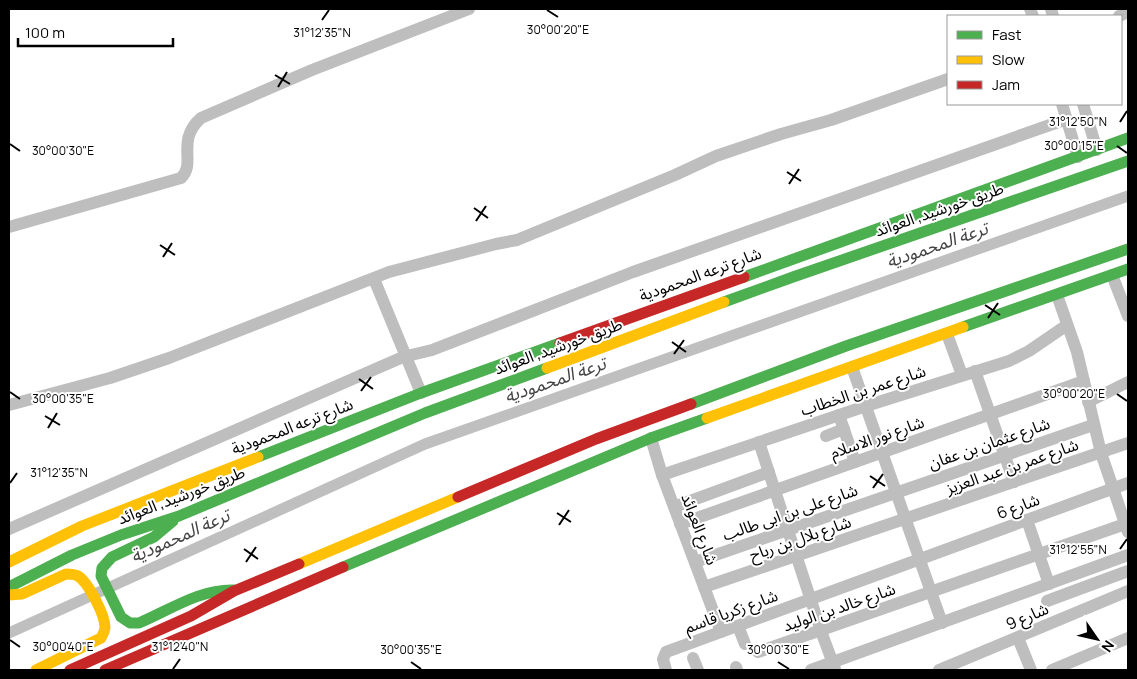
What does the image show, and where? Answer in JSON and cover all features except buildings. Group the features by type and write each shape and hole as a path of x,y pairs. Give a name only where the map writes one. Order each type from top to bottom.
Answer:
{"main road":[{"name":"شارع ترعه المحمودية","path":"9,562 82,526 421,393 1128,138"},
{"path":"1028,196 1097,150"},
{"name":"طريق خورشيد, العوائد","path":"9,587 72,555 113,538 179,516 425,413 793,277 1128,161"},
{"path":"70,670 191,616 234,590 596,439 846,346 1128,249"},
{"path":"1100,259 1128,258"},
{"path":"105,670 357,561 651,438 1128,269"},
{"path":"179,516 154,537 106,560 101,567 101,576 121,617 130,623 139,623 207,592 220,589 234,590"},
{"path":"9,595 22,594 66,574 76,575 88,587 105,621 103,634 96,641 36,670"}],"street":[{"path":"9,226 177,180 184,175 187,167 187,139 190,131 201,118 312,70 469,9"},
{"path":"9,405 127,372 390,272 517,240 676,176 716,156 781,134 831,120 947,79"},
{"path":"1062,105 1078,157"},
{"path":"1083,105 1097,150"},
{"path":"9,529 406,357 432,350 633,272 1067,119"},
{"path":"1112,275 1128,316"},
{"path":"374,279 421,393"},
{"path":"1057,295 1076,352 1101,453 1127,526"},
{"name":"شارع عمر بن الخطاب","path":"662,475 975,371 1011,367 1041,349 1067,325"},
{"path":"948,334 962,376"},
{"path":"852,367 942,623"},
{"path":"975,371 1014,482"},
{"name":"شارع نور الاسلام","path":"680,524 1084,381"},
{"path":"1088,402 1128,382"},
{"path":"839,415 855,462"},
{"name":"شارع عثمان بن عفان","path":"896,492 1093,425"},
{"path":"826,436 844,429"},
{"name":"شارع العوائد","path":"651,438 662,475 721,632"},
{"path":"759,442 834,666"},
{"name":"شارع عمر بن عبد العزيز","path":"905,519 1128,443"},
{"path":"674,507 769,472"},
{"name":"شارع 6","path":"811,599 1128,483"},
{"name":"شارع على بن ابى طالب","path":"695,562 896,492"},
{"name":"شارع بلال بن رباح","path":"704,587 905,519"},
{"path":"1027,520 1049,584"},
{"name":"شارع خالد بن الوليد","path":"758,652 1039,554 1127,526"},
{"path":"811,670 834,666 942,623 1128,555"},
{"path":"1047,601 1128,571"},
{"name":"شارع 9","path":"939,670 1128,591"},
{"name":"شارع زكريا قاسم","path":"666,670 662,659 666,652 811,599"},
{"path":"738,626 745,644"},
{"path":"1018,638 1032,670"},
{"path":"1052,670 1128,638"},
{"path":"693,658 698,670"}],"waterway":[{"name":"ترعة المحمودية","path":"9,633 425,444 1128,196"}],"traffic: fast":[{"path":"744,277 1128,138"},
{"path":"724,302 1128,161"},
{"path":"691,404 846,346 1128,249"},
{"path":"963,327 1128,269"},
{"path":"258,457 421,393 560,343"},
{"path":"9,587 72,555 121,535 179,516 425,413 547,368"},
{"path":"343,567 651,438 707,418"},
{"path":"173,521 154,537 112,557 102,568 101,576 121,617 130,623 139,623 185,601 209,593 234,590"}],"traffic: slow":[{"path":"547,368 724,302"},
{"path":"707,418 963,327"},
{"path":"9,562 82,526 258,457"},
{"path":"299,564 458,497"},
{"path":"9,595 22,594 66,574 74,574 82,579 95,599 102,615 105,627 101,638 36,670"}],"traffic: jam":[{"path":"560,343 744,277"},
{"path":"458,497 596,439 691,404"},
{"path":"70,670 191,616 234,591 299,564"},
{"path":"105,670 343,567"}]}
